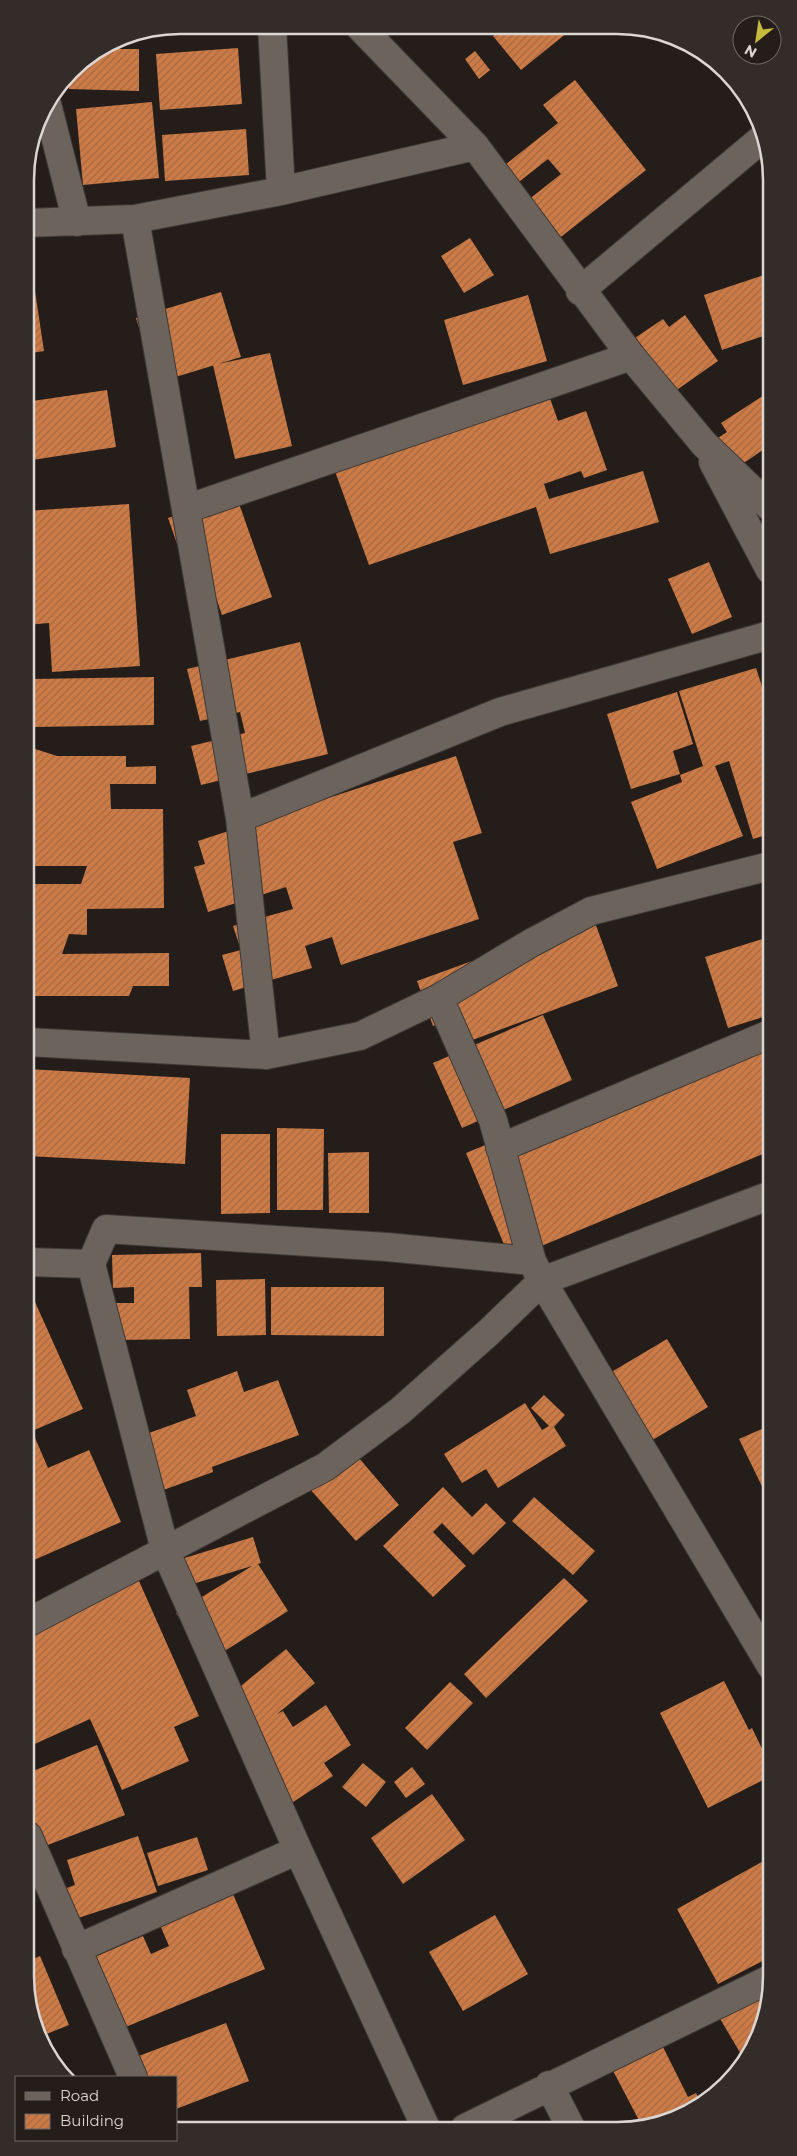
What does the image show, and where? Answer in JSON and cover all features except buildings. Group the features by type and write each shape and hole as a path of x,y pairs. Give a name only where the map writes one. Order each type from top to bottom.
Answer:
{"street":[{"path":"272,34 281,191"},
{"path":"367,34 475,146 580,290 631,356 704,444 763,499"},
{"path":"50,114 77,222"},
{"path":"580,290 758,142"},
{"path":"34,223 135,219 281,191 475,146"},
{"path":"135,219 240,818 266,1055"},
{"path":"186,508 631,356"},
{"path":"704,444 763,557"},
{"path":"240,818 500,712 763,637"},
{"path":"34,1042 266,1055 360,1036 439,998 531,943 591,911 763,868"},
{"path":"439,998 493,1120 537,1271 763,1652"},
{"path":"500,1148 763,1037"},
{"path":"423,2122 298,1850 165,1550 90,1264 106,1229 386,1246 537,1271 763,1197"},
{"path":"34,1262 90,1264"},
{"path":"34,1620 325,1467 400,1411 489,1332 537,1271"},
{"path":"76,1949 298,1850"},
{"path":"34,1871 76,1949 133,2076"},
{"path":"476,2122 763,1982"},
{"path":"549,2085 568,2122"}]}
